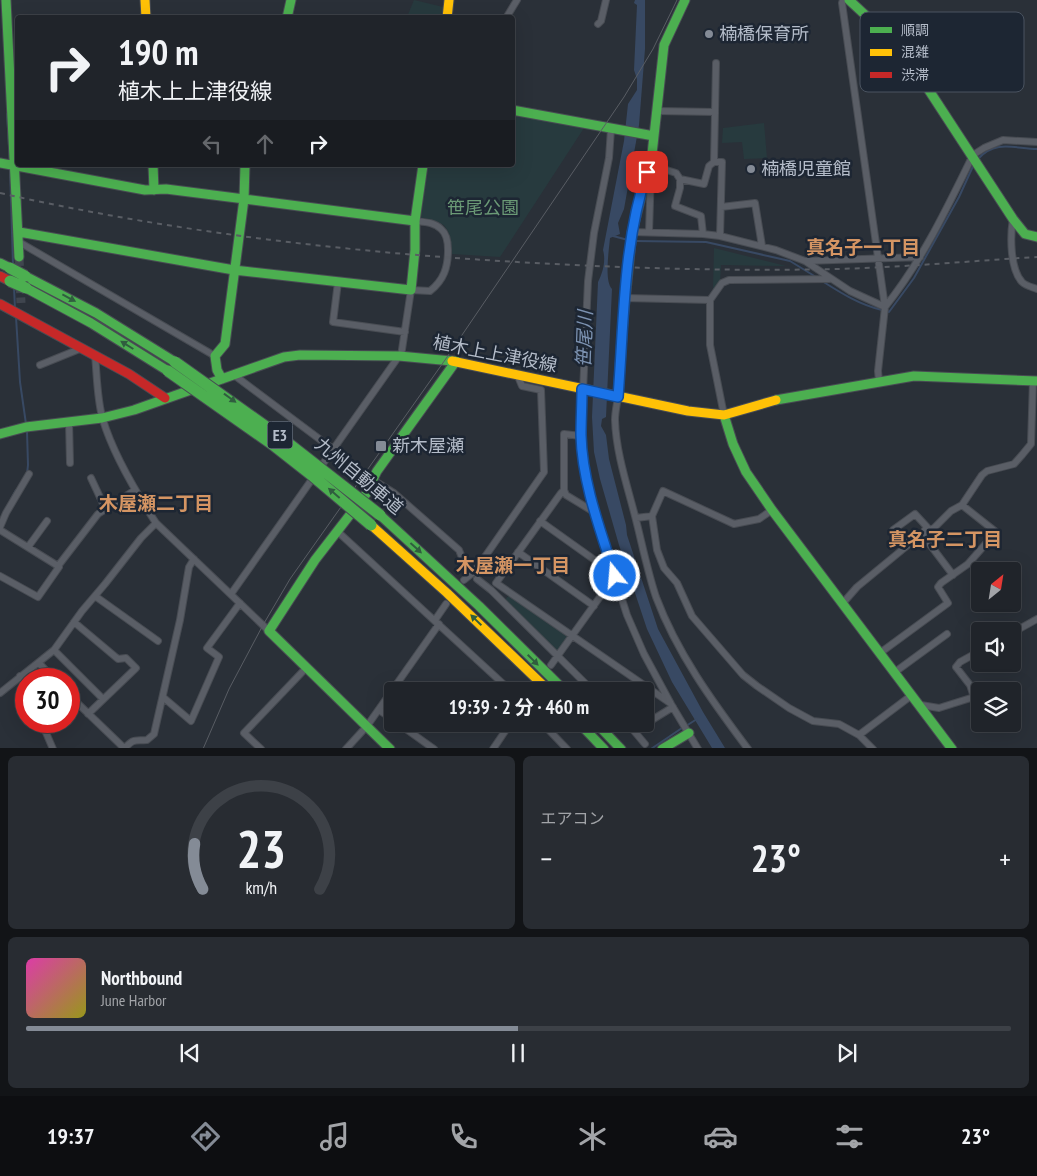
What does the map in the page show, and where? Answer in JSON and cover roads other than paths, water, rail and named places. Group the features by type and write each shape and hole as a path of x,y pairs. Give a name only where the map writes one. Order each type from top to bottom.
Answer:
{"main road":[{"path":"6,0 13,68 8,165 19,237 19,257"},
{"path":"145,0 146,15"},
{"path":"287,15 292,0"},
{"path":"447,15 449,0"},
{"path":"616,397 632,232 651,161 651,136 657,111 664,46 685,0"},
{"path":"849,0 862,12"},
{"path":"931,92 1013,219 1025,234 1037,237"},
{"path":"515,111 651,136"},
{"path":"19,167 146,190 166,189 415,221"},
{"path":"153,167 154,190"},
{"path":"222,380 216,370 215,356 225,344 244,199 246,167"},
{"path":"19,237 234,270 411,290 415,250 415,221 423,167"},
{"name":"九州自動車道","path":"5,266 96,313 171,366 216,403 308,471 447,593 539,682"},
{"name":"九州自動車道","path":"5,278 222,392 316,462 380,515 479,606 556,682"},
{"path":"0,304 18,310 129,374 165,398"},
{"name":"植木上上津役線","path":"0,434 26,428 102,418 134,410 284,357 300,355 400,356 456,361 616,397 688,411 724,415"},
{"path":"390,748 269,631 315,560 366,494 377,471 456,361"},
{"path":"952,748 772,510 746,472 733,444 724,415 784,398 914,376 1035,381"},
{"path":"662,748 686,728"},
{"path":"588,732 604,748"},
{"path":"604,732 621,748"}],"street":[{"path":"508,15 517,0"},
{"path":"598,24 601,22 606,0"},
{"path":"843,0 856,107 885,307 878,371 879,381"},
{"path":"714,162 716,62"},
{"path":"657,111 715,112"},
{"path":"613,130 590,253 585,390 581,436 594,512 627,615 644,654 672,706 698,748"},
{"path":"885,307 920,256 948,206 973,155 1003,140 1037,142"},
{"path":"648,232 651,161 676,173 680,179 680,188 675,206 701,216 703,234"},
{"path":"680,179 704,184 709,166 714,162 722,162 720,236"},
{"path":"721,207 755,203 762,246"},
{"path":"1013,219 1011,234 1016,273 1023,283 1037,289"},
{"path":"231,594 400,356 411,290 430,291 441,280 448,264 446,235 440,228 430,223 415,221"},
{"path":"632,232 720,236 789,254 806,261 850,291 885,307"},
{"path":"19,237 215,356"},
{"path":"806,261 920,256"},
{"path":"724,415 710,345 710,300 722,283 728,280 830,279"},
{"path":"338,282 333,322 405,332"},
{"path":"625,298 710,300"},
{"path":"40,365 82,348"},
{"path":"95,355 102,418 135,490 156,523 269,631"},
{"path":"464,580 474,571 544,472 541,390 522,386 517,374"},
{"path":"234,375 334,450"},
{"path":"843,603 857,587 908,544 934,528 951,511 962,505 982,475 987,471 1014,464 1034,445 1035,381"},
{"path":"616,397 615,419 623,472 636,518 646,565 656,597 669,629 689,667 748,748"},
{"path":"70,422 70,463"},
{"path":"581,436 564,434 564,490 566,494 594,512"},
{"path":"29,474 6,513 0,528 58,566"},
{"path":"91,478 106,508"},
{"path":"373,480 394,493 459,550 470,575"},
{"path":"0,576 38,597 58,566 98,514 135,490"},
{"path":"491,590 564,490"},
{"path":"772,510 760,519 734,524 663,491 652,516 657,550 664,568 677,583 692,616 743,675 789,708 813,721 839,724 859,735 872,748"},
{"path":"880,653 948,603 938,587 968,564 996,532 962,505"},
{"path":"908,544 893,530 915,514 927,527 922,534"},
{"path":"636,518 652,516"},
{"path":"28,547 47,521"},
{"path":"540,522 604,566 612,568"},
{"path":"32,668 54,650 141,538 156,523"},
{"path":"337,531 501,682"},
{"path":"922,534 953,574"},
{"path":"518,552 594,606"},
{"path":"80,706 124,748 136,739 147,740 151,738 154,734 164,698 190,567 194,558"},
{"path":"551,666 615,576"},
{"path":"477,580 491,590 584,682"},
{"path":"496,583 672,706"},
{"path":"95,596 158,641"},
{"path":"164,698 191,721 219,657 207,648 240,603"},
{"path":"346,748 379,710 437,622 446,604"},
{"path":"1021,628 1037,619"},
{"path":"74,622 118,660 126,658 136,668 88,714"},
{"path":"895,672 947,634"},
{"path":"54,650 103,699"},
{"path":"921,705 939,708 974,697 970,685 956,667 960,662 971,656"},
{"path":"40,663 44,668"},
{"path":"260,748 244,732 307,667"},
{"path":"0,693 15,680"},
{"path":"859,735 912,695"},
{"path":"654,718 672,706"},
{"path":"379,710 384,713"},
{"path":"409,732 429,747"},
{"path":"493,748 504,732"},
{"path":"551,732 567,748"},
{"path":"635,732 645,744"},
{"path":"46,733 53,748"}],"water":[{"path":"635,0 645,0 645,49 639,125 624,209 618,223 620,234 610,238 608,279 612,289 606,417 602,419 601,426 606,435 609,459 627,535 658,629 703,712 725,748 712,748 672,682 647,629 619,545 594,452 592,417 598,282 604,266 603,250 624,141 628,104 637,90 637,79 634,70 637,5 634,3"}],"waterway":[{"path":"7,114 10,162"},
{"path":"978,159 985,153 999,147 1037,149"},
{"path":"887,311 889,312 914,278 959,197 974,164"},
{"path":"10,167 13,265"},
{"path":"613,236 628,240"},
{"path":"635,241 706,242 790,261 816,277"},
{"path":"822,281 858,302 882,310"},
{"path":"14,287 15,309"},
{"path":"16,317 20,382 26,424"},
{"path":"27,431 27,474"},
{"path":"11,499 16,490"},
{"path":"686,726 697,719"},
{"path":"652,748 682,728"}],"tunnel":[{"path":"19,257 21,303"}],"tram line":[{"path":"203,748 229,689 290,579 445,360 624,97 653,49 677,0"}],"railway":[{"path":"0,193 137,220 207,231 346,248 485,260 626,267 767,270 863,268 1037,257"}],"place":[{"name":"楠橋保育所","path":"709,34"},
{"name":"楠橋児童館","path":"751,169"},
{"name":"新木屋瀬","path":"381,446"}],"district":[{"name":"真名子一丁目","path":"863,247"},
{"name":"木屋瀬二丁目","path":"156,503"},
{"name":"真名子二丁目","path":"945,539"},
{"name":"木屋瀬一丁目","path":"513,565"}],"park label":[{"name":"笹尾公園","path":"483,208"}],"water label":[{"name":"笹尾川","path":"584,339"}]}
